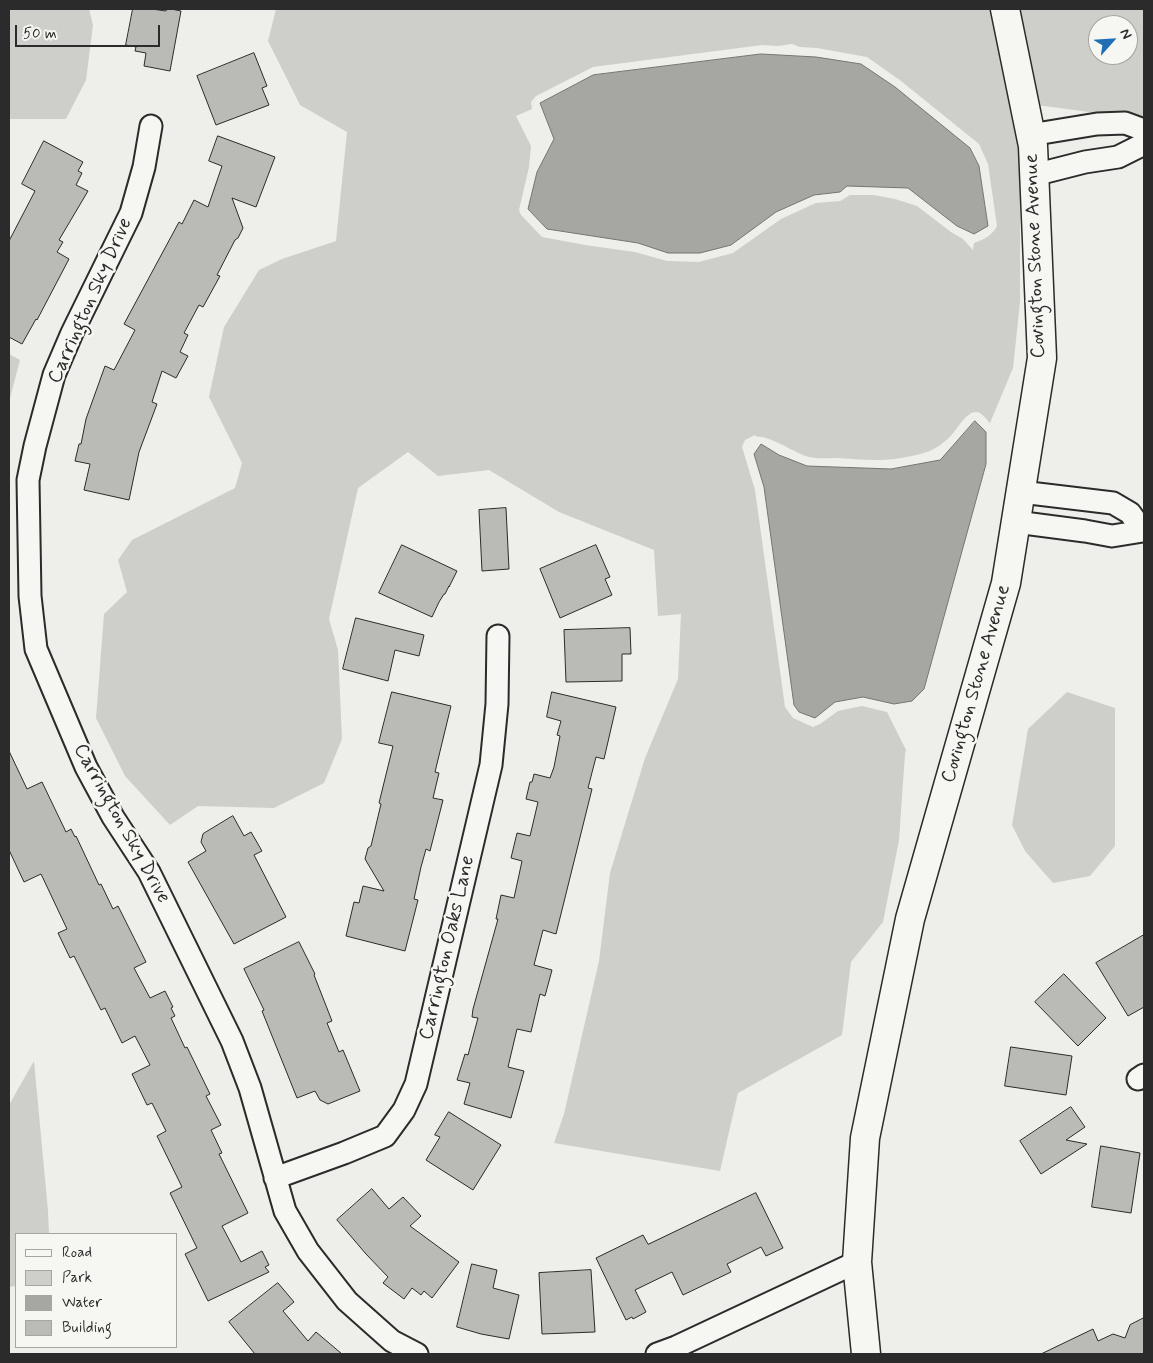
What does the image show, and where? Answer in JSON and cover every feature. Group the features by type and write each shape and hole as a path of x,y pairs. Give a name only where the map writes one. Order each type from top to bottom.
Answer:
{"street":[{"name":"Covington Stone Avenue","path":"866,1354 858,1262 864,1138 910,919 1006,584 1042,358 1032,146 1005,9"},
{"path":"1030,135 1096,124 1125,123 1144,130"},
{"name":"Carrington Sky Drive","path":"151,126 144,167 131,213 72,333 54,375 35,446 28,480 30,596 36,649 86,767 113,817 149,872 232,1041 250,1088 285,1211 308,1251 347,1301 392,1341 417,1354"},
{"path":"1034,175 1085,162 1118,157 1144,144"},
{"path":"1016,522 1112,536 1144,531 1130,513 1113,504 1021,492"},
{"name":"Carrington Oaks Lane","path":"276,1178 385,1136 404,1110 416,1084 490,765 498,704 498,636"},
{"path":"656,1354 676,1347 858,1262"}],"green space":[{"path":"9,9 89,9 93,25 86,80 66,119 9,119"},
{"path":"276,9 993,9 1020,137 1020,302 1013,368 990,423 980,413 969,414 954,432 936,448 917,455 885,460 812,458 768,438 755,435 745,440 742,447 755,490 785,707 793,718 813,727 838,711 862,706 887,712 906,750 899,840 883,922 851,962 842,1035 738,1093 720,1171 554,1143 564,1114 599,961 610,873 645,758 678,679 681,614 658,616 654,550 559,512 489,470 438,476 408,452 358,488 329,619 338,650 342,739 324,783 274,808 198,806 170,825 125,776 96,718 104,614 127,592 118,560 132,540 235,488 242,463 209,397 224,327 259,270 282,259 336,241 347,132 300,105 268,41","holes":["792,44 800,47 817,48 867,57 901,81 979,144 988,164 997,226 993,232 984,239 974,243 973,250 963,239 917,206 874,195 850,195 840,201 816,203 781,219 733,253 699,262 667,261 635,252 542,237 521,215 519,210 529,167 531,146 516,116 532,109 531,102 536,96 593,67 762,45 778,46"]},
{"path":"1016,9 1144,9 1144,118 1125,113 1105,114 1036,105"},
{"path":"9,354 20,360 9,402"},
{"path":"1067,692 1115,708 1115,846 1090,876 1053,883 1025,851 1012,825 1028,729"},
{"path":"34,1061 49,1233 15,1233 15,1286 9,1287 9,1105"}],"water":[{"path":"761,54 816,57 861,64 895,87 970,148 979,166 988,226 974,234 957,226 908,188 847,186 840,192 814,195 776,212 731,245 700,253 668,253 638,243 547,229 528,209 537,172 554,139 540,103 593,75"},
{"path":"975,421 986,432 986,464 924,689 912,701 894,704 863,697 835,702 815,718 799,712 794,705 764,487 754,454 761,444 779,455 807,466 891,469 940,460"}],"building":[{"path":"133,9 166,11 171,9 181,11 170,71 144,66 146,53 135,51 136,47 126,45"},
{"path":"254,53 267,86 262,88 269,105 216,125 197,76"},
{"path":"218,136 275,157 256,207 232,198 243,228 217,275 220,276 203,307 199,305 184,333 188,335 180,352 188,356 176,378 162,371 152,402 157,404 139,452 129,500 84,490 90,464 75,461 86,419 105,366 114,370 135,330 124,324 179,222 182,224 194,200 208,207 222,166 209,161"},
{"path":"44,141 83,162 78,171 82,173 76,185 88,191 59,240 63,242 57,252 69,259 37,320 22,344 9,337 9,241 35,191 22,184"},
{"path":"506,508 509,569 482,571 479,510"},
{"path":"402,545 457,571 432,617 379,593"},
{"path":"596,545 610,577 605,579 612,595 560,618 540,569"},
{"path":"356,618 424,635 419,656 395,650 388,681 343,669"},
{"path":"630,628 631,654 622,654 622,681 566,682 564,630"},
{"path":"392,692 451,706 435,772 439,773 433,798 443,800 430,851 426,849 421,867 414,899 418,900 405,951 346,936 354,902 359,903 363,886 384,891 365,859 368,848 371,846 393,746 379,743"},
{"path":"552,692 616,707 604,759 596,757 588,788 592,789 556,934 543,930 534,965 552,970 545,996 540,994 531,1032 517,1029 508,1067 524,1071 511,1118 464,1104 470,1083 457,1080 465,1054 468,1055 478,1018 472,1017 473,1009 498,919 496,919 501,895 514,898 522,861 511,858 517,833 530,836 538,802 526,799 530,782 532,782 534,774 550,778 554,767 560,736 557,735 561,721 547,717"},
{"path":"9,751 27,789 42,782 66,832 71,829 76,836 99,885 101,884 113,909 118,906 146,962 134,968 150,998 165,991 175,1016 171,1018 210,1094 206,1096 221,1125 211,1130 222,1153 219,1154 248,1213 222,1226 241,1262 262,1251 269,1265 265,1267 269,1272 208,1301 185,1254 197,1248 170,1193 182,1187 157,1136 166,1131 152,1103 147,1105 132,1074 150,1065 135,1036 122,1043 105,1008 101,1010 74,956 70,958 58,933 67,929 41,874 24,882 9,850"},
{"path":"233,816 244,836 251,832 262,851 254,855 286,917 234,944 188,862 206,851 201,842 203,834"},
{"path":"1144,935 1144,1007 1128,1016 1096,963"},
{"path":"299,942 315,974 332,1021 327,1023 339,1052 343,1050 360,1091 328,1104 320,1100 315,1091 297,1098 262,1011 264,1010 244,969"},
{"path":"1064,974 1106,1018 1078,1046 1035,1002"},
{"path":"1011,1047 1072,1056 1066,1095 1005,1086"},
{"path":"1071,1107 1085,1127 1066,1140 1087,1144 1041,1174 1020,1141"},
{"path":"449,1112 501,1145 473,1190 426,1160 440,1137 435,1135"},
{"path":"1101,1146 1140,1153 1131,1213 1092,1207"},
{"path":"372,1189 389,1209 403,1197 421,1216 410,1226 459,1262 432,1298 424,1291 421,1295 412,1288 404,1299 383,1283 388,1277 337,1220"},
{"path":"756,1193 783,1248 766,1256 761,1247 727,1264 731,1272 683,1295 672,1272 635,1290 646,1312 633,1319 632,1317 626,1320 596,1258 643,1235 648,1244"},
{"path":"472,1264 497,1270 493,1288 519,1295 509,1339 457,1327"},
{"path":"591,1270 595,1332 542,1334 539,1273"},
{"path":"278,1283 294,1302 283,1311 308,1341 316,1332 342,1354 255,1354 229,1322"},
{"path":"1144,1318 1144,1354 1041,1354 1093,1329 1098,1341 1113,1334 1125,1338 1130,1325"}]}
